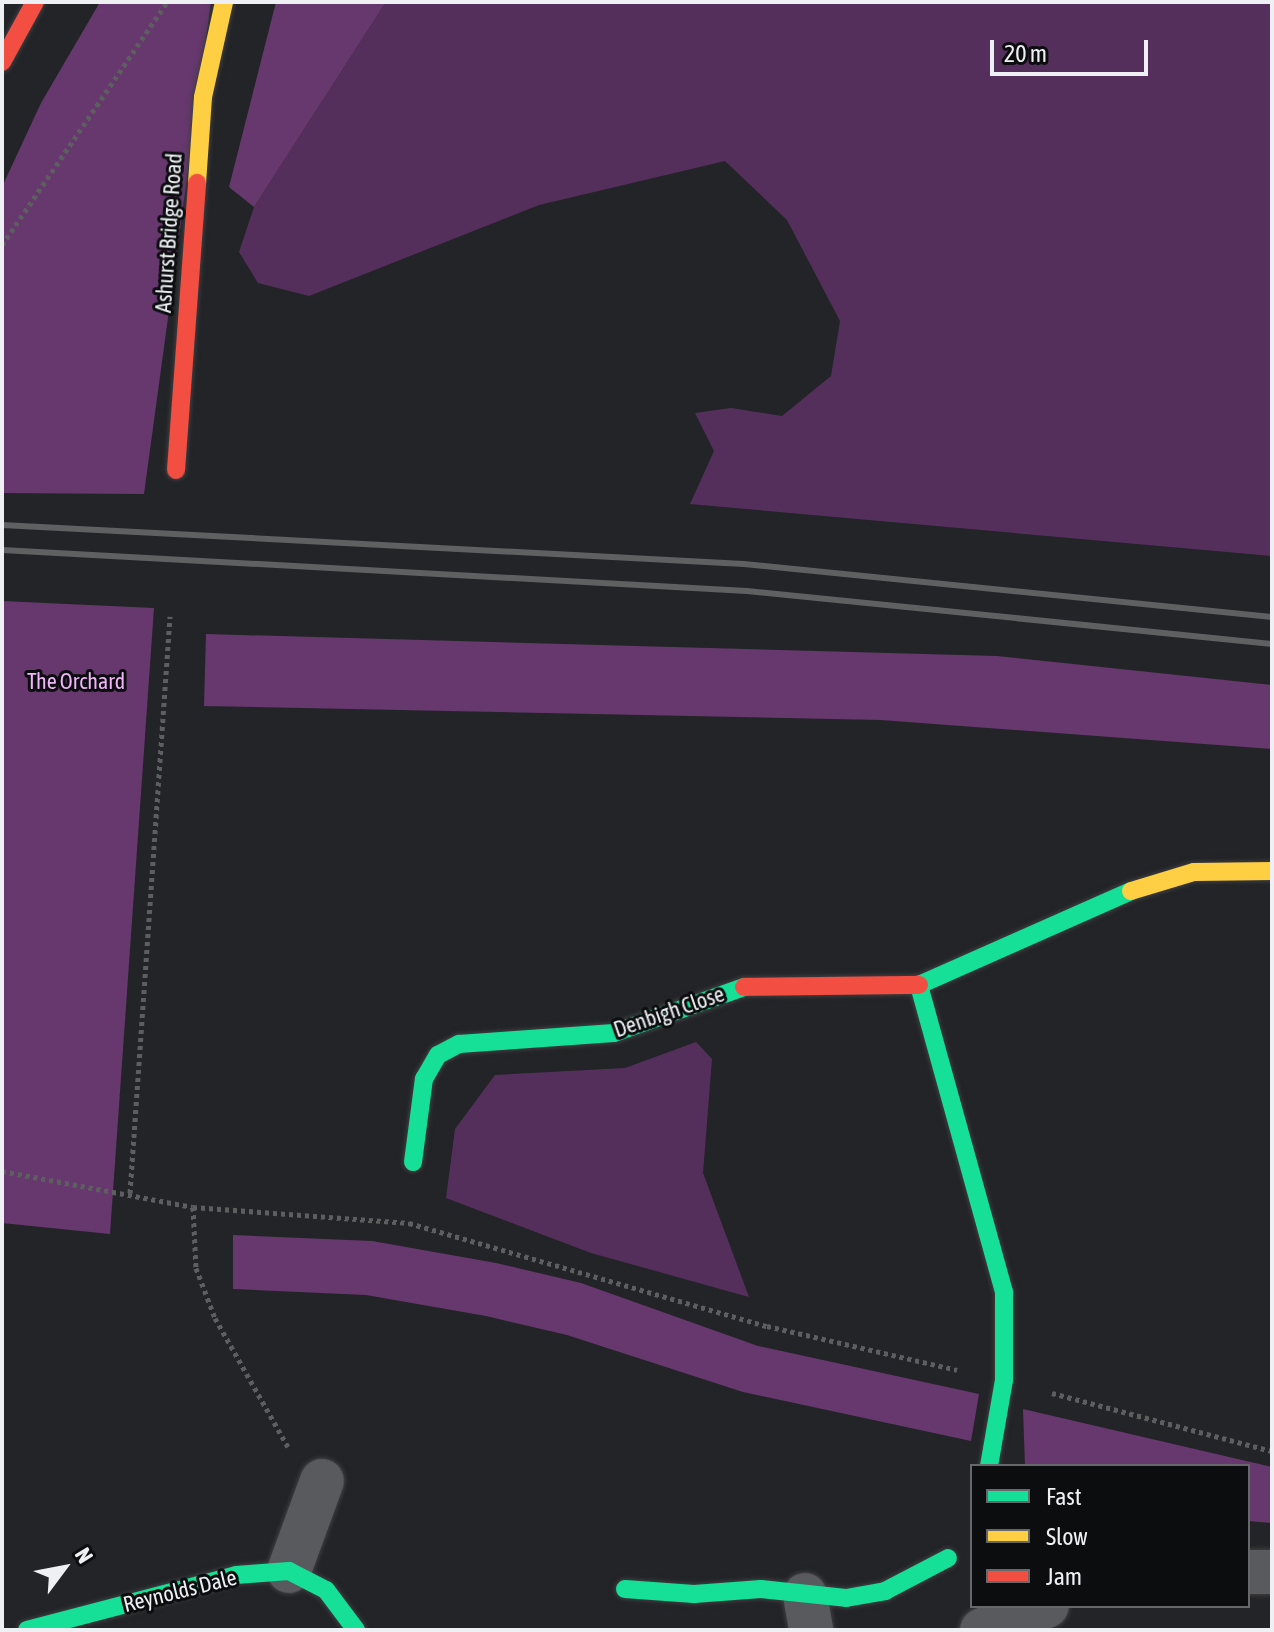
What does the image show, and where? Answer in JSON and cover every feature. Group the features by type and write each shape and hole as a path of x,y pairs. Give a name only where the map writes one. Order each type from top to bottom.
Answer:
{"street":[{"path":"2,62 35,2"},
{"name":"Ashurst Bridge Road","path":"176,470 203,97 224,2"},
{"name":"Denbigh Close","path":"413,1162 424,1079 438,1055 459,1044 554,1041 614,1033 753,984 919,985 1152,882 1194,872 1272,871"},
{"path":"919,985 944,1090 997,1255 1004,1292 1004,1380 989,1464"},
{"path":"322,1481 289,1571 326,1590 356,1630"},
{"path":"625,1589 694,1594 761,1589 808,1613 846,1598 885,1591 948,1558"},
{"name":"Reynolds Dale","path":"27,1630 236,1575 289,1571"},
{"path":"1250,1572 1272,1572"},
{"path":"982,1630 1031,1608"}],"path":[{"path":"2,245 167,2"},
{"path":"130,1193 170,616"},
{"path":"2,1171 193,1207 409,1223 767,1326 1004,1380 1272,1451"},
{"path":"193,1207 196,1268 215,1318 289,1449 322,1481"}],"shaded area":[{"path":"386,2 1272,2 1272,556 690,504 714,451 695,413 731,408 782,416 831,376 840,321 787,220 725,161 539,205 309,296 258,283 239,252 254,207"},
{"path":"696,1042 712,1059 703,1173 749,1297 591,1253 446,1198 455,1129 495,1075 625,1068"}],"green space":[{"path":"100,2 211,2 144,494 2,493 2,187 41,103"},
{"path":"276,2 386,2 254,207 229,187"},
{"name":"The Orchard","path":"2,601 154,608 110,1234 2,1223"},
{"path":"206,634 997,656 1272,685 1272,749 881,720 204,706"},
{"path":"233,1235 372,1241 496,1263 581,1283 758,1346 979,1394 971,1441 743,1392 567,1335 486,1316 366,1295 233,1289"},
{"path":"1023,1409 1272,1467 1272,1523 1250,1521 1250,1464 1025,1464"}],"railway":[{"path":"2,525 744,564 1272,617"},
{"path":"2,550 747,591 1272,644"}],"traffic: fast":[{"path":"989,1464 1004,1380 1004,1292 919,985 1131,891"},
{"path":"413,1162 424,1079 438,1055 459,1044 614,1033 744,987"},
{"path":"625,1589 694,1594 761,1589 846,1598 885,1591 948,1558"},
{"path":"27,1630 236,1575 289,1571 326,1590 356,1630"}],"traffic: slow":[{"path":"197,183 203,97 224,2"},
{"path":"1131,891 1194,872 1272,871"}],"traffic: jam":[{"path":"2,62 35,2"},
{"path":"176,470 197,183"},
{"path":"744,987 919,985"}]}
